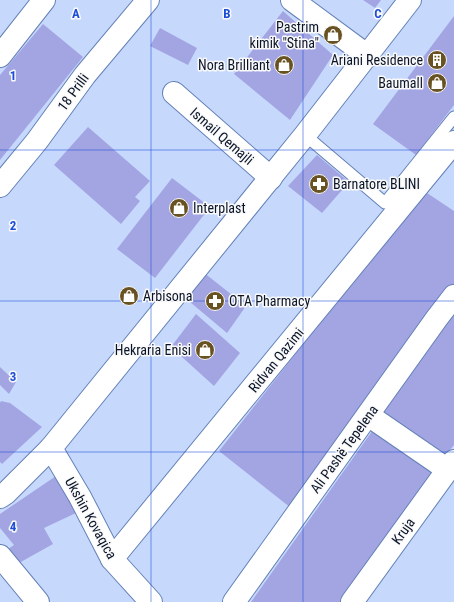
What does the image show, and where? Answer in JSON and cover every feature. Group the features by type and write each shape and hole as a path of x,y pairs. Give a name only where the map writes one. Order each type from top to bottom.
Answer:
{"street":[{"path":"0,56 44,0"},
{"name":"18 Prilli","path":"0,186 37,141 85,75 148,0"},
{"path":"292,0 368,56"},
{"path":"2,491 51,448 305,135 368,56 410,0"},
{"name":"Ismail Qemajli","path":"174,93 270,178"},
{"name":"Ridvan Qazimi","path":"112,559 454,142"},
{"name":"Ali Pashë Tepelena","path":"234,602 454,296"},
{"path":"368,415 451,465"},
{"name":"Ukshin Kovaqica","path":"51,448 80,497 112,559 151,602"},
{"name":"Kruja","path":"352,602 451,465"},
{"path":"0,556 38,602"}],"lane":[{"path":"305,135 385,203 454,117"}],"building":[{"path":"363,0 381,0 375,8"},
{"name":"Nora Brilliant","path":"283,11 333,55 290,120 234,74"},
{"name":"Ariani Residence","path":"454,16 454,105 416,155 373,124"},
{"path":"43,24 83,57 0,160 0,75"},
{"path":"160,28 197,48 188,65 150,46"},
{"path":"88,127 150,181 135,197 140,201 121,224 54,165"},
{"name":"Barnatore BLINI","path":"317,155 349,182 322,213 288,186"},
{"path":"172,178 210,207 155,278 117,249"},
{"path":"424,191 454,211 454,285 291,508 219,451"},
{"name":"OTA Pharmacy","path":"203,272 246,306 227,333 184,297"},
{"path":"454,312 454,445 445,456 383,411"},
{"name":"Hekraria Enisi","path":"196,314 240,353 214,386 171,347"},
{"path":"0,367 16,382 9,394 0,385"},
{"path":"1,401 10,403 42,427 2,464 0,462"},
{"path":"375,427 439,472 347,602 251,602"},
{"path":"56,476 78,512 44,528 53,544 19,563 8,549 14,545 0,528 0,514"}],"place":[{"name":"Pastrim kimik \"Stina\"","path":"333,35"},
{"name":"Ariani Residence","path":"437,60"},
{"name":"Nora Brilliant","path":"284,65"},
{"name":"Baumall","path":"437,83"},
{"name":"Barnatore BLINI","path":"319,184"},
{"name":"Interplast","path":"179,208"},
{"name":"Arbisona","path":"129,296"},
{"name":"OTA Pharmacy","path":"215,301"},
{"name":"Hekraria Enisi","path":"205,350"}]}
